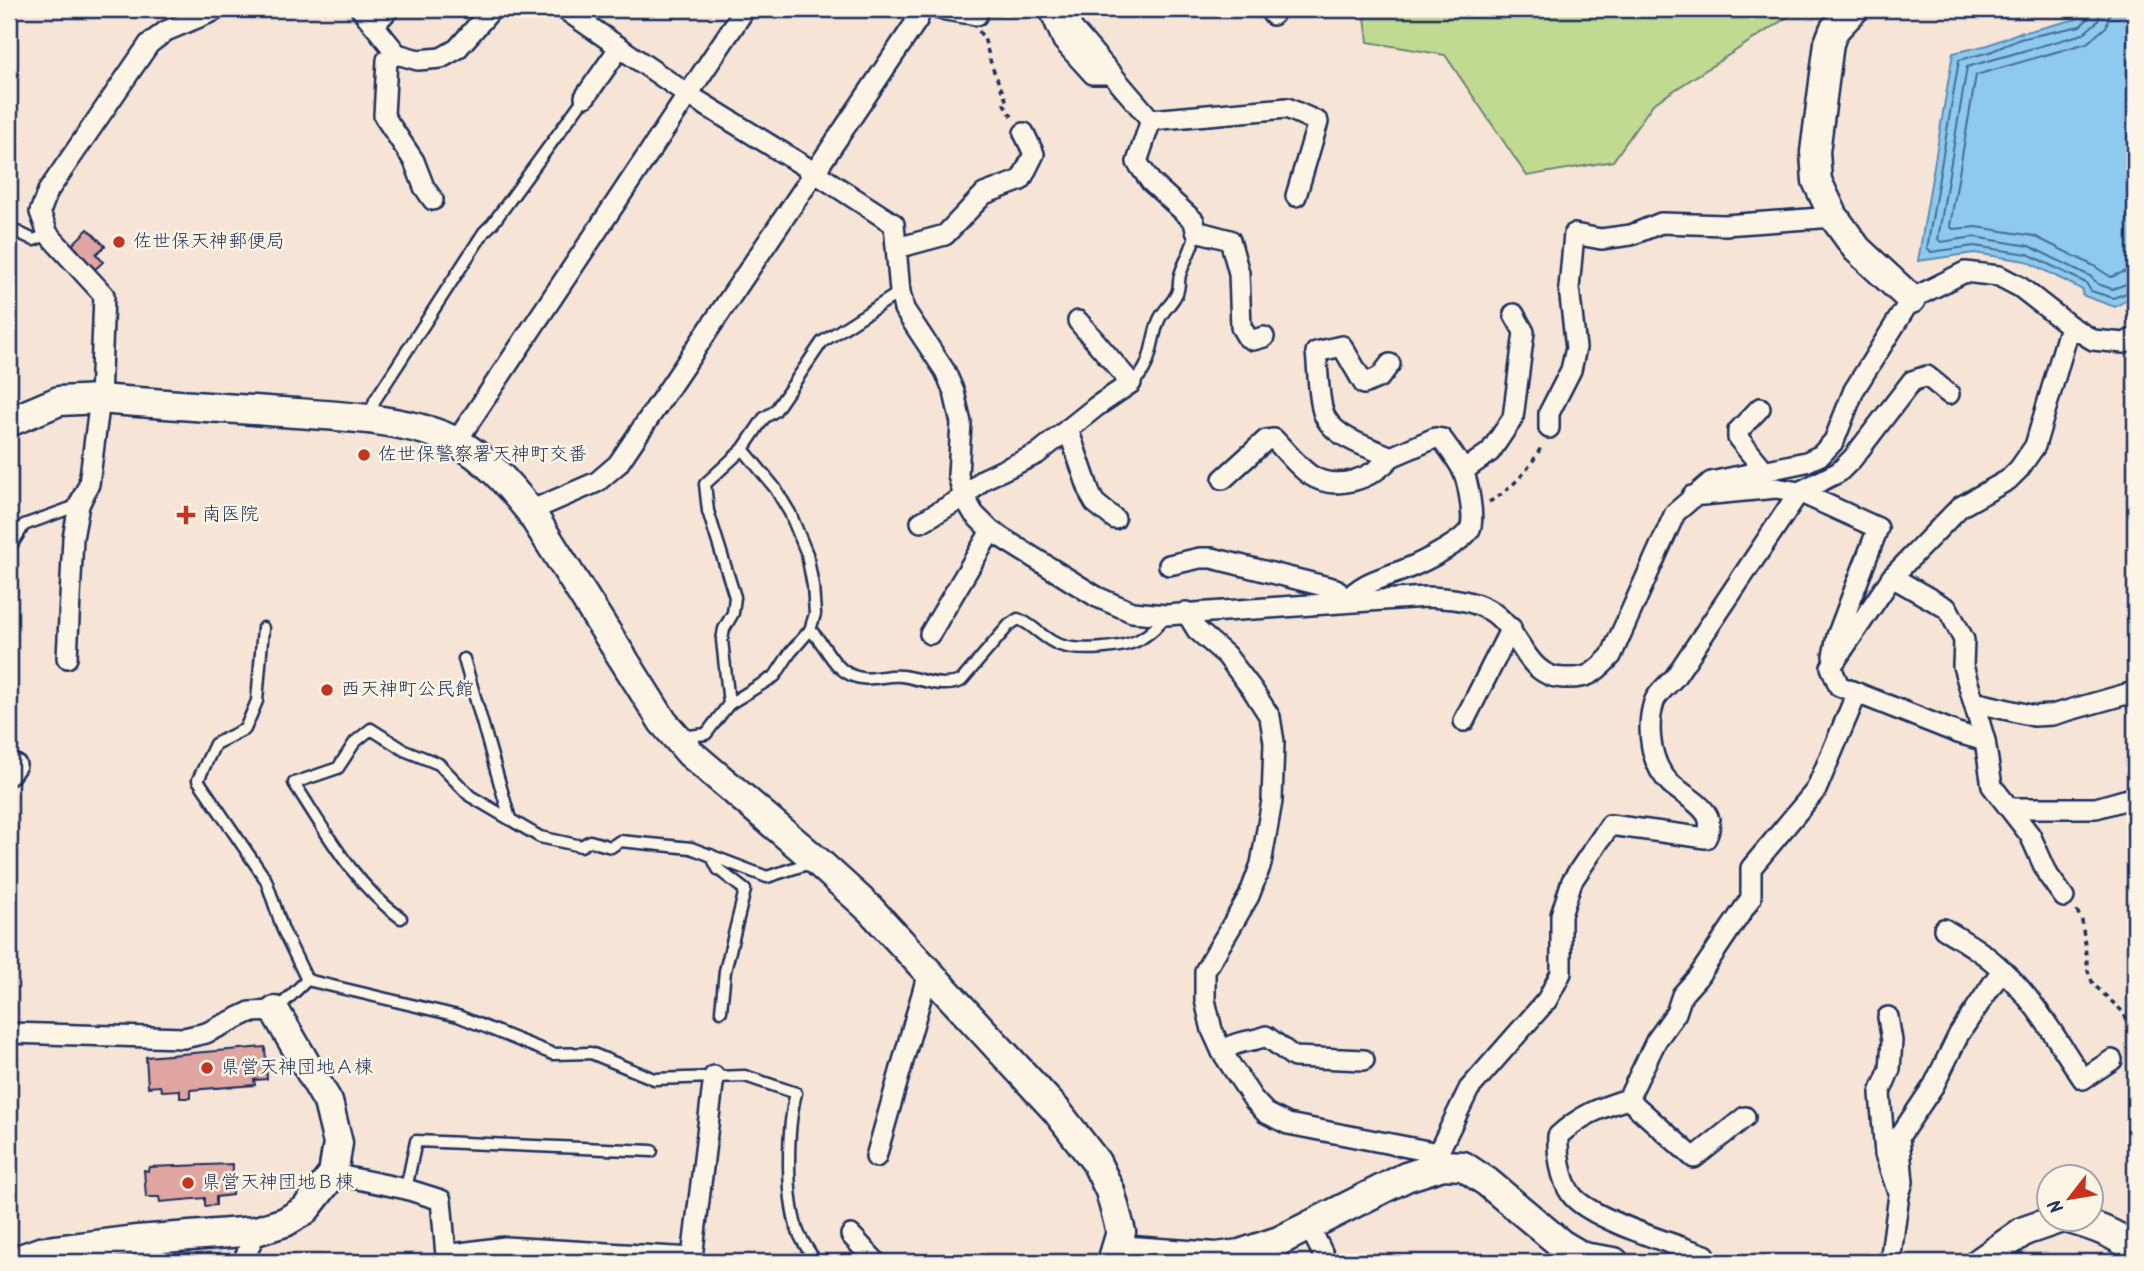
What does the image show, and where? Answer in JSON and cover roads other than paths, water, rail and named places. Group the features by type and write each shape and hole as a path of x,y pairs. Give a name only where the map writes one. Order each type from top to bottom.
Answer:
{"street":[{"path":"67,658 73,538 79,505 89,484 100,400 104,296 48,234 40,212 48,191 149,44 166,31 215,9"},
{"path":"361,9 397,54 418,60 441,58 457,49 492,9"},
{"path":"374,25 389,9"},
{"path":"564,9 687,94 894,224 904,309 945,371 954,392 961,423 958,475 964,497 974,514 990,531 1097,597 1132,612 1176,614 1426,597 1460,598 1490,610 1511,628 1534,667 1553,678 1582,678 1594,673 1611,656 1675,513 1711,482 1806,463 1821,455 1834,441 1854,390 1911,299 1965,272 1999,276 2020,287 2070,326 2093,340 2124,343 2135,338"},
{"path":"456,442 745,9"},
{"path":"939,9 978,15"},
{"path":"1049,9 1063,40 1093,74 1112,75"},
{"path":"1064,9 1073,29 1150,120"},
{"path":"1854,9 1834,30 1829,43 1815,152 1817,181 1834,217 1857,249 1911,299"},
{"path":"530,511 597,482 618,464 919,19 919,11"},
{"path":"585,97 620,47"},
{"path":"397,54 387,60 384,116 414,161 424,187 433,200"},
{"path":"1150,120 1287,108 1318,122 1296,196"},
{"path":"1150,120 1138,162 1151,182 1194,221 1196,231 1230,240 1239,273 1241,327 1252,340 1264,337"},
{"path":"897,248 945,235 984,194 1021,180 1034,154 1024,133"},
{"path":"1549,428 1549,414 1571,370 1576,348 1569,288 1574,234 1601,239 1631,235 1661,223 1725,225 1834,217"},
{"path":"1463,471 1490,452 1513,418 1524,332 1514,314"},
{"path":"921,523 964,497 984,478 1028,459 1131,383 1078,321"},
{"path":"1831,667 1892,577 1960,508 2008,480 2035,446 2070,326"},
{"path":"1390,365 1380,377 1364,384 1342,346 1316,352 1322,409 1329,424 1341,435 1391,457"},
{"path":"9,422 59,401 100,400 368,419 425,430 456,442 507,483 530,511 663,722 690,753 870,909 1056,1110 1096,1162 1110,1191 1121,1232 1114,1256 1176,1258 1240,1254 1279,1241 1440,1159 1469,1089 1547,1000 1561,973 1561,915 1572,881 1610,825 1706,838 1709,818 1701,807 1668,782 1654,756 1650,736 1654,700 1675,677 1799,492 1839,472 1853,458 1912,381 1927,376 1949,394"},
{"path":"1760,408 1738,431 1738,438 1764,470"},
{"path":"1068,429 1091,496 1095,503 1115,519"},
{"path":"1223,480 1266,440 1274,439 1310,475 1327,482 1353,482 1385,465 1391,457 1435,438 1442,439 1463,471 1472,512 1470,528 1453,544 1410,568 1358,587 1346,602"},
{"path":"1692,496 1776,488 1799,492 1878,528 1838,636 1831,667 1839,686 1985,741"},
{"path":"930,634 990,531"},
{"path":"1169,565 1212,558 1336,589 1346,602"},
{"path":"1892,577 1948,609 1964,640 1963,666 1985,741 1992,786 2012,808 2030,835 2048,875 2064,897"},
{"path":"1176,614 1226,655 1270,717 1274,742 1272,801 1261,864 1249,896 1205,971 1206,1000 1212,1030 1222,1052 1253,1098 1266,1113 1288,1124 1463,1166 1488,1182 1561,1244 1583,1256 1614,1262"},
{"path":"1464,721 1511,628"},
{"path":"1706,1262 1705,1255 1633,1230 1583,1205 1570,1194 1557,1154 1558,1136 1575,1121 1598,1109 1628,1099 1656,1041 1676,1013 1682,995 1698,977 1751,898 1751,868 1816,790 1857,693"},
{"path":"1974,702 2034,716 2052,715 2130,693 2135,699"},
{"path":"2012,808 2096,808 2135,797"},
{"path":"1944,929 1975,947 2002,970 2026,996 2083,1079 2112,1060"},
{"path":"1890,1262 1903,1182 1899,1137 1934,1085 1959,1034 2002,970"},
{"path":"876,1157 928,973"},
{"path":"9,1033 184,1038 206,1033 250,1012 275,1012 328,1102 338,1143 334,1174 305,1210 285,1222 256,1231 137,1240 40,1252 12,1262"},
{"path":"1888,1017 1892,1041 1890,1069 1880,1093 1885,1154 1899,1195"},
{"path":"1222,1052 1232,1044 1266,1036 1294,1057 1364,1060"},
{"path":"334,1174 406,1189 441,1200 446,1255 505,1247 692,1258 714,1076"},
{"path":"1628,1099 1694,1158 1745,1117"},
{"path":"1309,1226 1327,1262"},
{"path":"1980,1262 2024,1231 2036,1227"},
{"path":"243,1262 256,1231"},
{"path":"2105,1232 2135,1250"},
{"path":"851,1235 876,1262"}],"lane":[{"path":"368,419 375,400 484,232 585,97"},
{"path":"9,228 34,240 48,234"},
{"path":"1131,383 1138,379 1147,364 1158,322 1177,294 1180,275 1195,240 1196,231"},
{"path":"729,704 722,640 724,629 733,613 735,597 708,511 705,484 743,449 764,418 775,411 822,342 900,292"},
{"path":"676,737 706,734 729,704 775,676 810,629 815,614 807,554 790,513 775,488 743,449"},
{"path":"9,549 24,525 79,505"},
{"path":"810,629 835,664 849,674 867,680 900,676 951,685 961,681 1009,625 1018,620 1058,645 1077,649 1126,644 1141,639 1176,614"},
{"path":"263,628 257,701 245,729 215,744 198,780 266,880 283,930 307,980"},
{"path":"464,659 510,819"},
{"path":"401,919 388,910 357,876 294,783 338,768 355,742 371,729 404,750 439,764 470,796 540,837 581,846 590,841 611,847 620,841 691,849 767,877 817,861"},
{"path":"711,855 718,869 745,890 726,971 721,1011"},
{"path":"275,1012 307,980"},
{"path":"307,980 458,1016 553,1054 590,1053 654,1079 746,1076 796,1093 790,1116 791,1204 798,1232 816,1262"},
{"path":"406,1189 416,1141 652,1151"}],"water":[{"path":"2088,9 2135,9 2135,295 2115,307 2082,295 2083,290 2026,261 1974,253 1918,261 1953,53 1988,45 2023,31 2021,33 2077,19"}],"place":[{"name":"佐世保天神郵便局","path":"119,242"},
{"name":"佐世保警察署天神町交番","path":"364,455"},
{"name":"南医院","path":"186,515"},
{"name":"西天神町公民館","path":"327,690"},
{"name":"県営天神団地Ａ棟","path":"207,1068"},
{"name":"県営天神団地Ｂ棟","path":"188,1183"}]}
